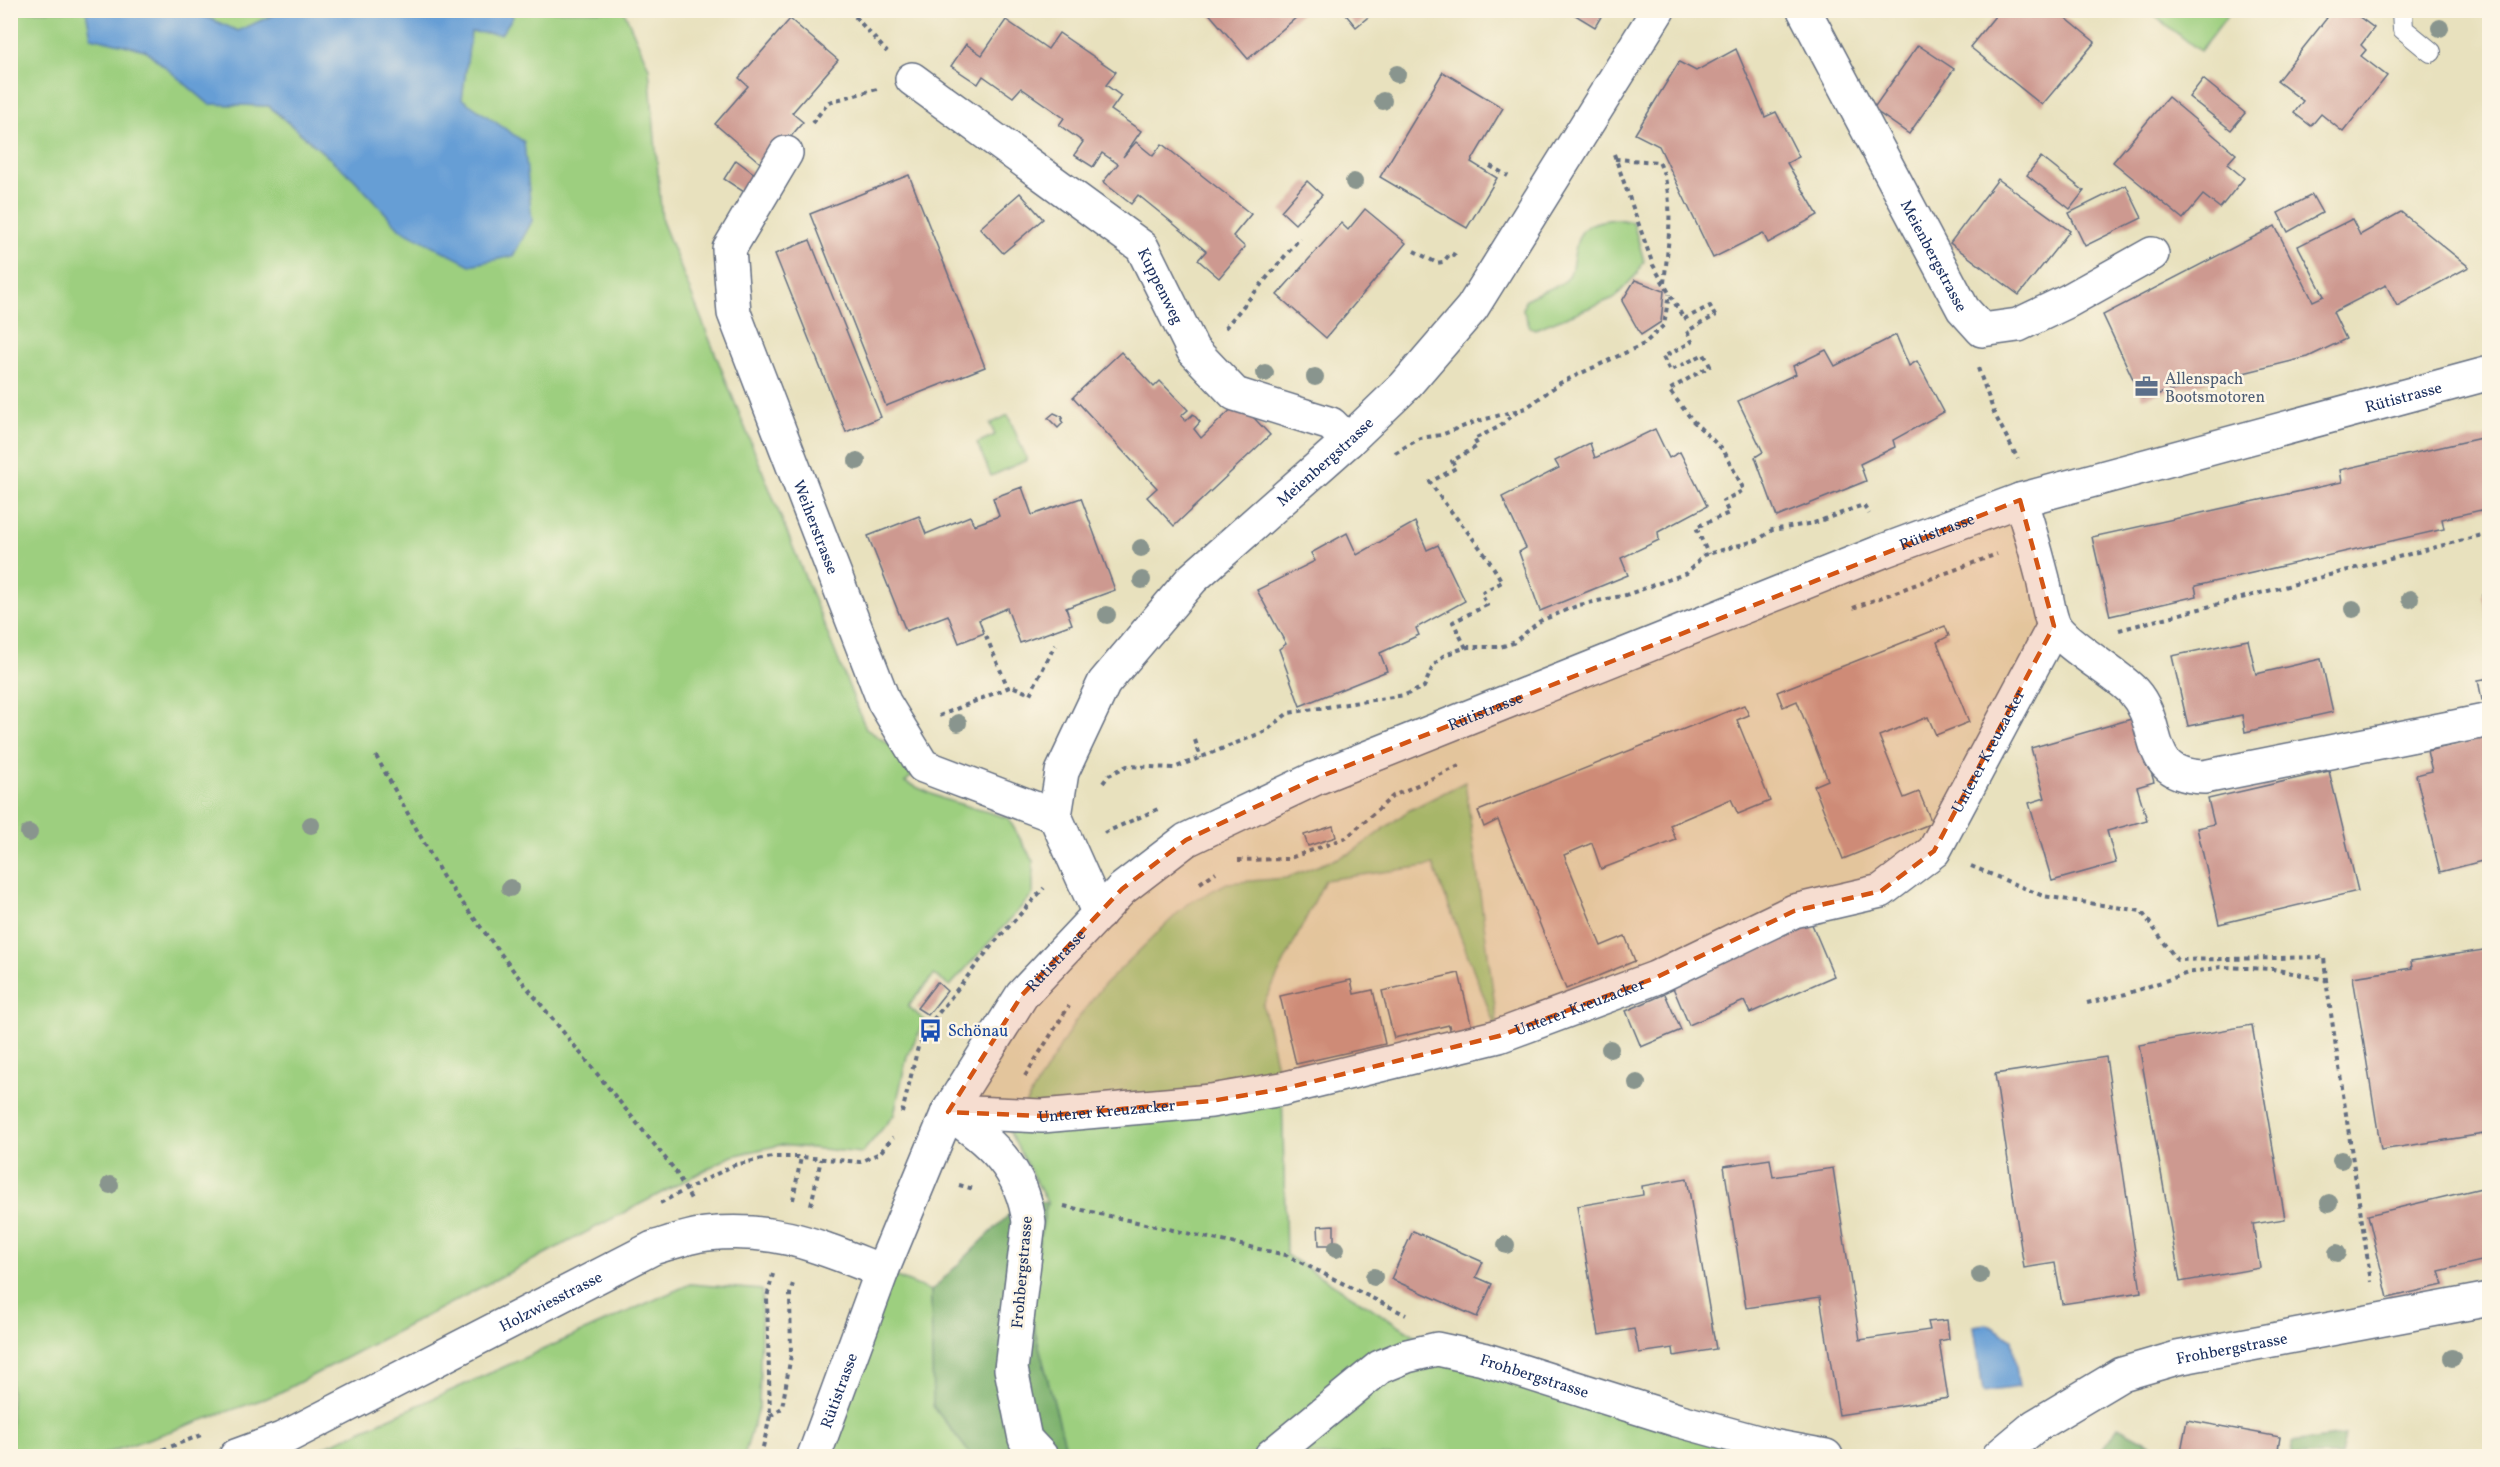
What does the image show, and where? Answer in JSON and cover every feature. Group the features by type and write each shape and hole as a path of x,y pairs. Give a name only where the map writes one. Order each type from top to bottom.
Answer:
{"street":[{"name":"Meienbergstrasse","path":"1055,816 1062,772 1104,683 1192,579 1348,441 1404,387 1472,308 1658,10"},
{"name":"Meienbergstrasse","path":"1804,10 1963,309 1982,330"},
{"name":"Kuppenweg","path":"912,79 1142,247 1192,350 1234,394 1331,424 1348,441"},
{"name":"Weiherstrasse","path":"786,153 729,249 734,313 884,702 923,766 1055,816"},
{"path":"1982,330 2018,325 2068,301 2152,254"},
{"name":"Rütistrasse","path":"814,1456 882,1271 948,1112 1022,995 1122,889 1185,840 1314,779 1883,551 2020,500 2490,373"},
{"path":"2020,500 2033,540 2054,626 2133,690 2147,711 2154,742 2168,768 2183,776 2204,777 2490,720"},
{"name":"Unterer Kreuzacker","path":"994,1128 1042,1116 1211,1101 1281,1089 1499,1036 1655,978 1794,911 1881,891 1934,851 2054,626"},
{"path":"1055,816 1099,914"},
{"name":"Frohbergstrasse","path":"948,1112 994,1128 1026,1198 1029,1222 1011,1369 1025,1439 1041,1456"},
{"name":"Holzwiesstrasse","path":"236,1456 282,1439 653,1248 705,1234 763,1232 793,1238 882,1271"},
{"name":"Frohbergstrasse","path":"1999,1456 2035,1426 2122,1374 2177,1358 2377,1318 2490,1299"},
{"name":"Frohbergstrasse","path":"1271,1456 1343,1394 1380,1367 1407,1356 1437,1349 1483,1359 1677,1420 1772,1446 1826,1456"}],"lane":[{"path":"2402,10 2403,28 2431,52"}],"path":[{"path":"786,153 829,102 912,79 849,10"},
{"path":"1580,134 1613,152 1653,265 1684,319 1710,306 1715,316 1687,332 1692,342 1664,357 1670,371 1704,354 1710,366 1669,390 1693,421 1724,450 1744,490 1723,501 1729,513 1696,527 1708,554"},
{"path":"1615,159 1659,162 1664,173 1669,241 1664,284"},
{"path":"1490,166 1516,181"},
{"path":"1200,358 1300,238"},
{"path":"1414,251 1437,263 1443,262 1451,253 1454,254"},
{"path":"1466,648 1453,622 1487,605 1480,593 1502,582 1478,542 1444,504 1430,482 1456,468 1452,461 1478,446 1474,439 1497,428 1518,412 1535,404 1560,382 1652,338 1664,325 1669,294"},
{"path":"1982,330 1974,356 1995,415 2020,463"},
{"path":"1387,456 1420,438 1441,435 1486,419 1518,412"},
{"path":"1096,791 1109,775 1127,766 1174,768 1266,731 1288,713 1414,692 1424,687 1433,666 1443,656 1466,648 1500,647 1513,643 1540,621 1579,605 1626,595 1687,573 1704,555 1758,540 1772,530 1814,523 1863,505 1872,518 1899,591"},
{"path":"2084,652 2105,633 2490,532"},
{"path":"1849,609 2033,540"},
{"path":"986,636 1008,688"},
{"path":"902,732 1012,686 1030,694 1055,645"},
{"path":"1195,740 1201,758"},
{"path":"376,756 443,877 513,970 674,1169 687,1188 705,1234"},
{"path":"1234,861 1287,859 1346,838 1393,795 1469,762"},
{"path":"902,1115 918,1047 933,1020 993,944 1045,886 1041,864 1167,805"},
{"path":"1102,825 1105,833"},
{"path":"1934,851 2043,896 2141,912 2177,960 2324,957 2377,1318"},
{"path":"1198,883 1225,866"},
{"path":"2087,1003 2127,994 2188,974 2221,967 2273,969 2326,980"},
{"path":"1073,1000 994,1128 966,1188 1026,1198 1286,1255 1405,1313"},
{"path":"761,1456 770,1416 767,1297 793,1238 821,1159 860,1162 880,1153 895,1135"},
{"path":"770,1416 782,1408 791,1355 790,1294 801,1157"}],"highlighted area":[{"path":"2020,500 2054,626 1934,851 1881,891 1794,911 1655,978 1499,1036 1282,1089 1211,1101 1042,1116 948,1112 1022,995 1122,889 1186,840 1314,779"}],"green space":[{"path":"10,11 86,11 92,37 145,50 209,104 268,106 354,179 400,229 524,142 462,99 471,31 513,17 509,11 624,11 649,68 662,221 866,729 923,766 905,782 943,799 1008,818 1033,861 1033,894 950,986 934,975 908,1006 925,1021 907,1056 894,1115 862,1153 780,1145 732,1156 275,1395 99,1456 11,1456"},
{"path":"192,11 282,11 238,31"},
{"path":"2148,11 2231,11 2200,51"},
{"path":"1616,219 1633,222 1644,261 1637,274 1614,298 1535,329 1530,327 1523,310 1525,300 1567,279 1577,242 1589,225"},
{"path":"1008,415 1027,460 991,476 977,443 995,435 990,424"},
{"path":"1465,782 1499,1036 1433,865 1325,880 1263,1005 1282,1089 1286,1255 1437,1349 1757,1456 1068,1456 1027,1301 1047,1202 1009,1131 1075,1022 1103,986 1187,904 1227,883 1286,878 1351,853 1408,811"},
{"path":"1026,1198 1047,1203 1027,1301 1068,1456 972,1456 933,1406 931,1291"},
{"path":"882,1271 931,1291 933,1406 972,1456 814,1456"},
{"path":"690,1284 762,1290 759,1406 744,1456 304,1456"},
{"path":"2118,1427 2163,1451 2164,1456 2097,1456"},
{"path":"2345,1435 2341,1456 2291,1456 2292,1442"}],"water":[{"path":"86,11 192,11 238,31 282,11 509,11 513,17 501,34 471,32 462,99 524,142 532,221 513,256 470,265 400,229 354,179 269,106 209,104 145,50 91,37"},
{"path":"1987,1324 2012,1339 2019,1387 1983,1392 1974,1326"}],"building":[{"path":"1206,10 1305,10 1248,59"},
{"path":"1342,10 1371,10 1373,13 1356,27"},
{"path":"1567,10 1605,10 1595,27"},
{"path":"2000,10 2056,10 2095,42 2042,105 1970,47"},
{"path":"2316,10 2350,10 2374,28 2361,45 2366,50 2361,56 2387,76 2343,132 2321,114 2311,126 2294,113 2303,101 2277,81 2327,18"},
{"path":"790,19 838,60 792,113 803,122 765,167 715,124 748,86 739,78"},
{"path":"1006,20 1048,49 1059,33 1116,72 1106,85 1121,96 1111,110 1141,131 1123,157 1136,142 1153,156 1162,144 1251,214 1233,236 1245,247 1219,278 1198,260 1206,251 1169,220 1138,195 1131,204 1103,182 1118,164 1102,153 1093,167 1074,155 1083,142 1059,125 1064,118 1021,88 1013,97 983,76 978,84 951,66 966,44 982,55"},
{"path":"1918,45 1954,69 1909,134 1873,109"},
{"path":"1736,49 1765,117 1776,112 1799,157 1787,163 1818,215 1768,243 1763,233 1713,258 1659,146 1635,134 1679,62 1696,71"},
{"path":"1443,72 1503,108 1471,162 1497,178 1467,228 1380,177"},
{"path":"2203,79 2245,113 2231,130 2189,97"},
{"path":"2168,97 2236,154 2227,164 2244,178 2220,208 2203,195 2183,219 2113,162"},
{"path":"2041,157 2084,191 2070,209 2027,175"},
{"path":"736,160 756,175 744,192 724,179"},
{"path":"909,175 985,367 886,406 810,214"},
{"path":"1998,179 2070,231 2019,295 1950,243"},
{"path":"1307,181 1322,195 1295,224 1281,211"},
{"path":"2126,185 2142,218 2085,246 2069,213"},
{"path":"1020,193 1043,219 1003,253 980,228"},
{"path":"2312,195 2322,213 2288,232 2278,213"},
{"path":"1365,209 1406,243 1326,338 1277,295 1341,223 1348,230"},
{"path":"2401,212 2469,267 2397,306 2386,285 2333,312 2346,339 2308,357 2142,398 2103,315 2275,226 2313,301 2324,296 2298,246 2352,219 2360,235"},
{"path":"810,240 881,417 846,432 775,254"},
{"path":"1635,280 1664,291 1661,322 1641,335 1622,301"},
{"path":"1896,335 1909,366 1917,361 1944,412 1893,440 1895,447 1860,464 1866,481 1777,517 1755,457 1763,452 1738,401 1796,374 1793,366 1826,350 1835,366"},
{"path":"1121,352 1154,387 1160,381 1188,410 1181,416 1186,421 1193,414 1200,422 1194,429 1201,438 1239,402 1270,435 1174,526 1147,497 1157,488 1073,397"},
{"path":"1054,413 1063,417 1061,420 1063,423 1058,428 1048,418"},
{"path":"1655,429 1669,458 1680,452 1707,506 1658,532 1659,540 1621,558 1628,575 1540,611 1519,552 1526,548 1502,497 1559,468 1555,461 1590,443 1595,458"},
{"path":"2490,436 2490,508 2442,519 2444,529 2195,586 2197,596 2110,616 2092,537 2342,482 2340,470"},
{"path":"1022,487 1032,515 1081,498 1115,590 1066,608 1072,624 1020,643 1007,608 979,620 984,633 959,643 948,615 906,631 868,536 919,516 926,534 970,516 974,525 999,516 993,498"},
{"path":"1415,522 1427,550 1438,545 1465,601 1416,628 1419,635 1380,653 1387,671 1300,706 1279,649 1286,644 1257,590 1315,561 1311,553 1347,533 1357,555"},
{"path":"2490,594 2490,624 2489,624 2482,595"},
{"path":"1945,626 1949,636 1937,642 1969,722 1936,735 1928,717 1879,736 1904,798 1919,792 1932,823 1843,859 1814,786 1828,780 1797,701 1783,707 1777,692"},
{"path":"2248,640 2256,674 2321,659 2333,712 2245,732 2242,715 2188,726 2172,656"},
{"path":"2490,678 2490,699 2482,700 2478,680"},
{"path":"1744,705 1749,715 1737,720 1770,801 1738,814 1731,799 1670,825 1676,840 1601,869 1592,843 1564,855 1601,946 1625,936 1635,961 1566,989 1498,820 1484,827 1478,811"},
{"path":"2135,718 2154,782 2137,787 2147,820 2107,831 2116,863 2052,881 2029,803 2045,798 2031,748"},
{"path":"2490,736 2490,859 2440,872 2416,775 2432,771 2427,751"},
{"path":"2329,771 2358,891 2219,924 2197,828 2214,824 2208,799"},
{"path":"1333,826 1336,837 1308,846 1304,835"},
{"path":"1811,922 1834,976 1750,1013 1744,1001 1689,1025 1671,983"},
{"path":"2490,949 2490,1133 2381,1150 2353,977 2412,968 2411,961"},
{"path":"1459,973 1473,1032 1452,1038 1449,1025 1394,1038 1382,991"},
{"path":"1351,980 1354,994 1373,990 1385,1044 1296,1064 1280,996"},
{"path":"937,982 947,991 928,1015 917,1008"},
{"path":"1665,994 1681,1030 1641,1047 1626,1011"},
{"path":"2252,1025 2285,1219 2253,1224 2260,1268 2180,1282 2139,1045"},
{"path":"2106,1057 2141,1292 2062,1304 2055,1263 2024,1268 1995,1074"},
{"path":"1770,1159 1773,1177 1833,1168 1860,1340 1930,1330 1928,1322 1947,1320 1949,1339 1939,1341 1948,1398 1839,1415 1820,1297 1746,1308 1724,1166"},
{"path":"1687,1178 1716,1349 1674,1356 1673,1348 1639,1353 1634,1329 1599,1335 1577,1206 1643,1195 1642,1186"},
{"path":"2490,1186 2490,1259 2439,1271 2443,1285 2388,1298 2368,1215"},
{"path":"1334,1225 1334,1245 1319,1245 1318,1226"},
{"path":"1413,1231 1483,1262 1476,1277 1492,1284 1477,1317 1391,1279"},
{"path":"2187,1420 2280,1437 2277,1456 2180,1456"}],"place":[{"name":"Allenspach Bootsmotoren","path":"2147,387"},
{"name":"Schönau","path":"930,1030"}]}
